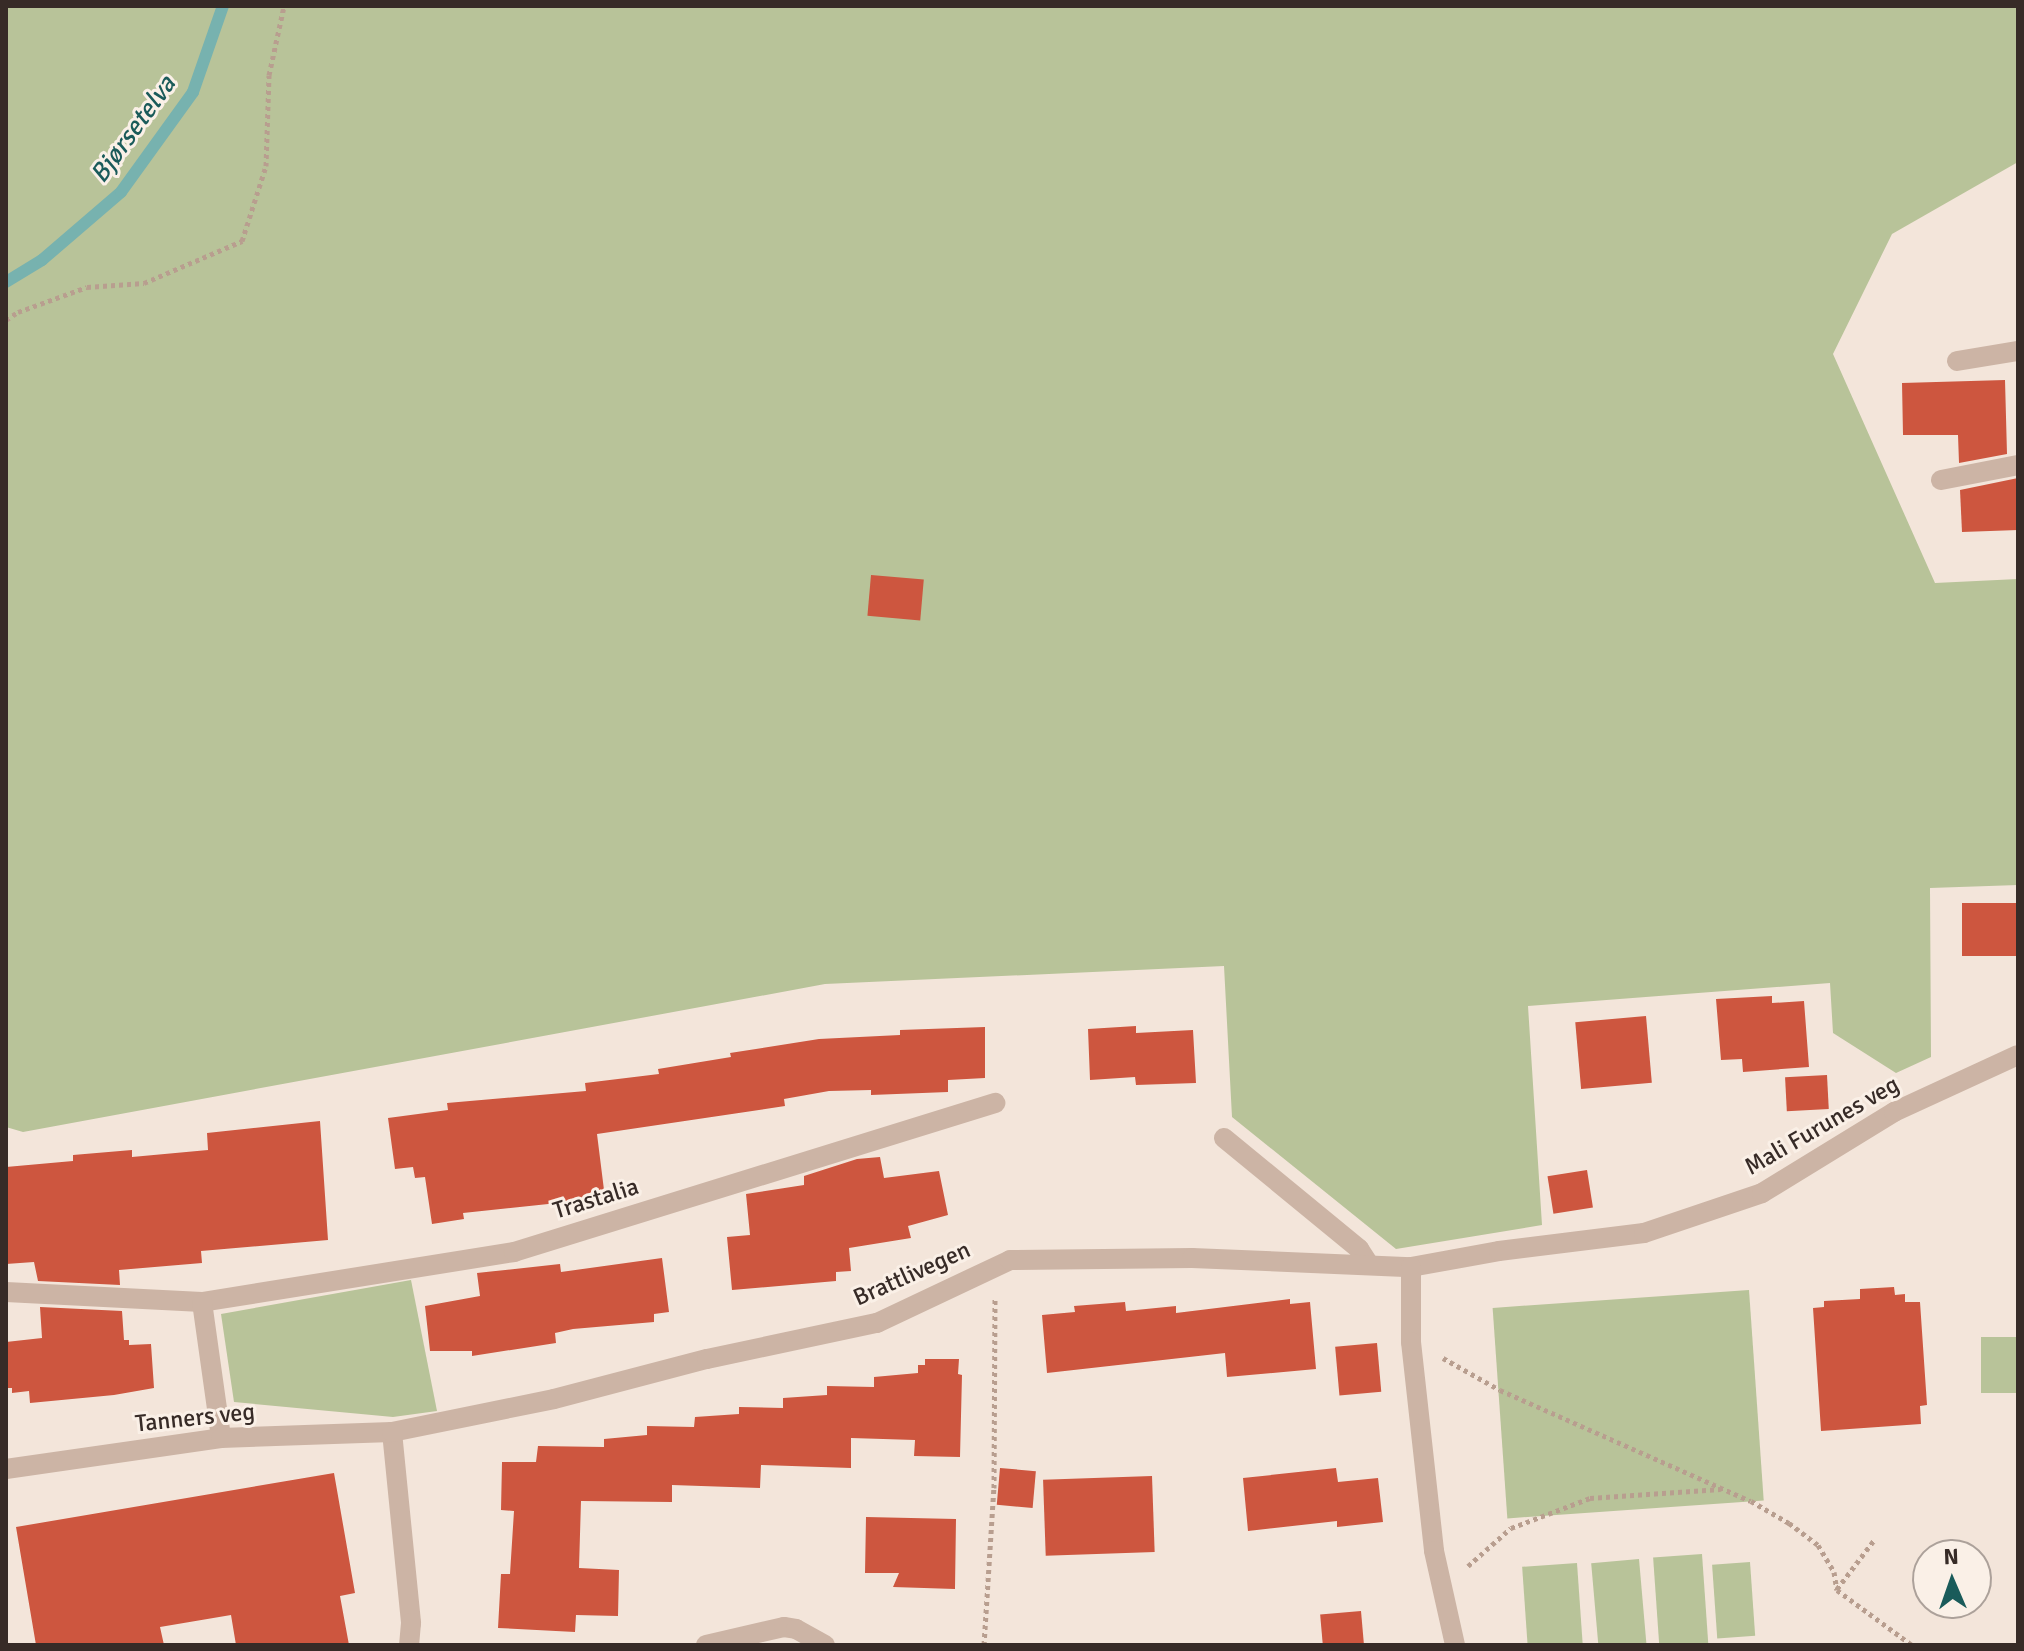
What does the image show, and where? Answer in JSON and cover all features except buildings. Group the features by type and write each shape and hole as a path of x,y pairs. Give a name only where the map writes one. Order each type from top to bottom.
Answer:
{"street":[{"path":"1957,361 2018,351"},
{"path":"1941,480 2018,465"},
{"name":"Mali Furunes veg","path":"1411,1267 1499,1251 1644,1233 1762,1193 1894,1112 2018,1055"},
{"name":"Trastalia","path":"6,1292 202,1302 514,1252 995,1103"},
{"path":"1224,1138 1359,1249 1368,1263"},
{"name":"Brattlivegen","path":"392,1432 554,1399 707,1359 877,1323 1010,1260 1177,1258 1411,1267"},
{"path":"1411,1267 1411,1342 1440,1578 1455,1645"},
{"path":"202,1302 221,1438"},
{"path":"392,1432 411,1623 409,1645"},
{"name":"Tanners veg","path":"6,1469 221,1438 392,1432"},
{"path":"706,1645 784,1627 796,1629 825,1645"}],"path":[{"path":"6,320 18,312 87,287 144,283 242,241 266,166 269,75 284,6"},
{"path":"984,1645 994,1488 995,1266"},
{"path":"1411,1342 1500,1390 1722,1489 1789,1523 1818,1545 1834,1572 1837,1590 1912,1645"},
{"path":"1440,1578 1462,1572 1511,1528 1590,1498 1722,1489"},
{"path":"1837,1590 1875,1539"}],"green space":[{"path":"6,6 2018,6 2018,162 1892,234 1833,354 1935,583 2018,579 2018,885 1930,888 1931,1057 1896,1073 1833,1033 1830,983 1528,1006 1542,1225 1396,1249 1232,1117 1224,966 825,984 23,1132 6,1127"},
{"path":"411,1280 437,1411 393,1417 234,1402 221,1314"},
{"path":"1749,1290 1764,1500 1507,1518 1493,1308"},
{"path":"1981,1337 2018,1337 2018,1393 1981,1393"},
{"path":"1702,1554 1708,1645 1659,1645 1653,1557"},
{"path":"1639,1559 1646,1645 1598,1645 1591,1563"},
{"path":"1750,1562 1755,1636 1717,1638 1712,1565"},
{"path":"1577,1563 1583,1645 1528,1645 1522,1567"}],"waterway":[{"name":"Bjørsetelva","path":"6,282 42,260 121,192 193,92 223,6"}]}
